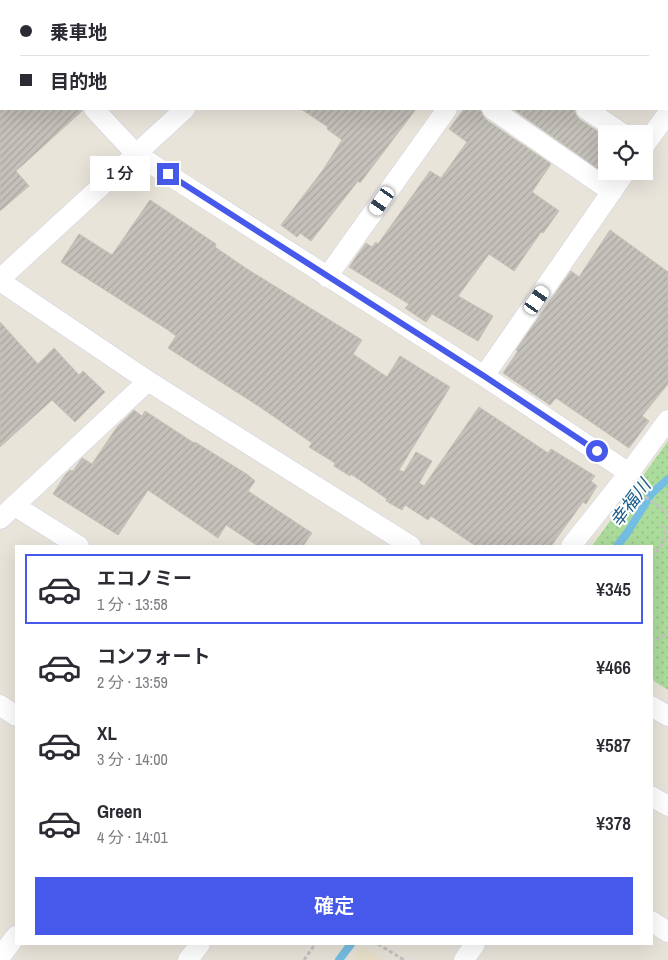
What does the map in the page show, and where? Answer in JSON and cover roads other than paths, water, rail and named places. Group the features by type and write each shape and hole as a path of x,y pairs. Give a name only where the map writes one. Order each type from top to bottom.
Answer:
{"street":[{"path":"95,110 136,154 484,376 626,477"},
{"path":"184,110 0,280 148,381 409,545"},
{"path":"327,277 446,110"},
{"path":"493,110 612,192"},
{"path":"587,110 610,125"},
{"path":"653,134 668,113"},
{"path":"484,376 620,180"},
{"path":"0,520 148,381"},
{"path":"572,545 668,420"},
{"path":"15,506 77,545"},
{"path":"653,707 668,716"},
{"path":"653,797 668,806"},
{"path":"653,923 668,932"},
{"path":"0,958 15,937"},
{"path":"188,960 199,945"},
{"path":"464,960 474,945"}],"waterway":[{"name":"幸福川","path":"618,545 652,493 668,479"},
{"name":"幸福川","path":"339,960 350,945"}]}
